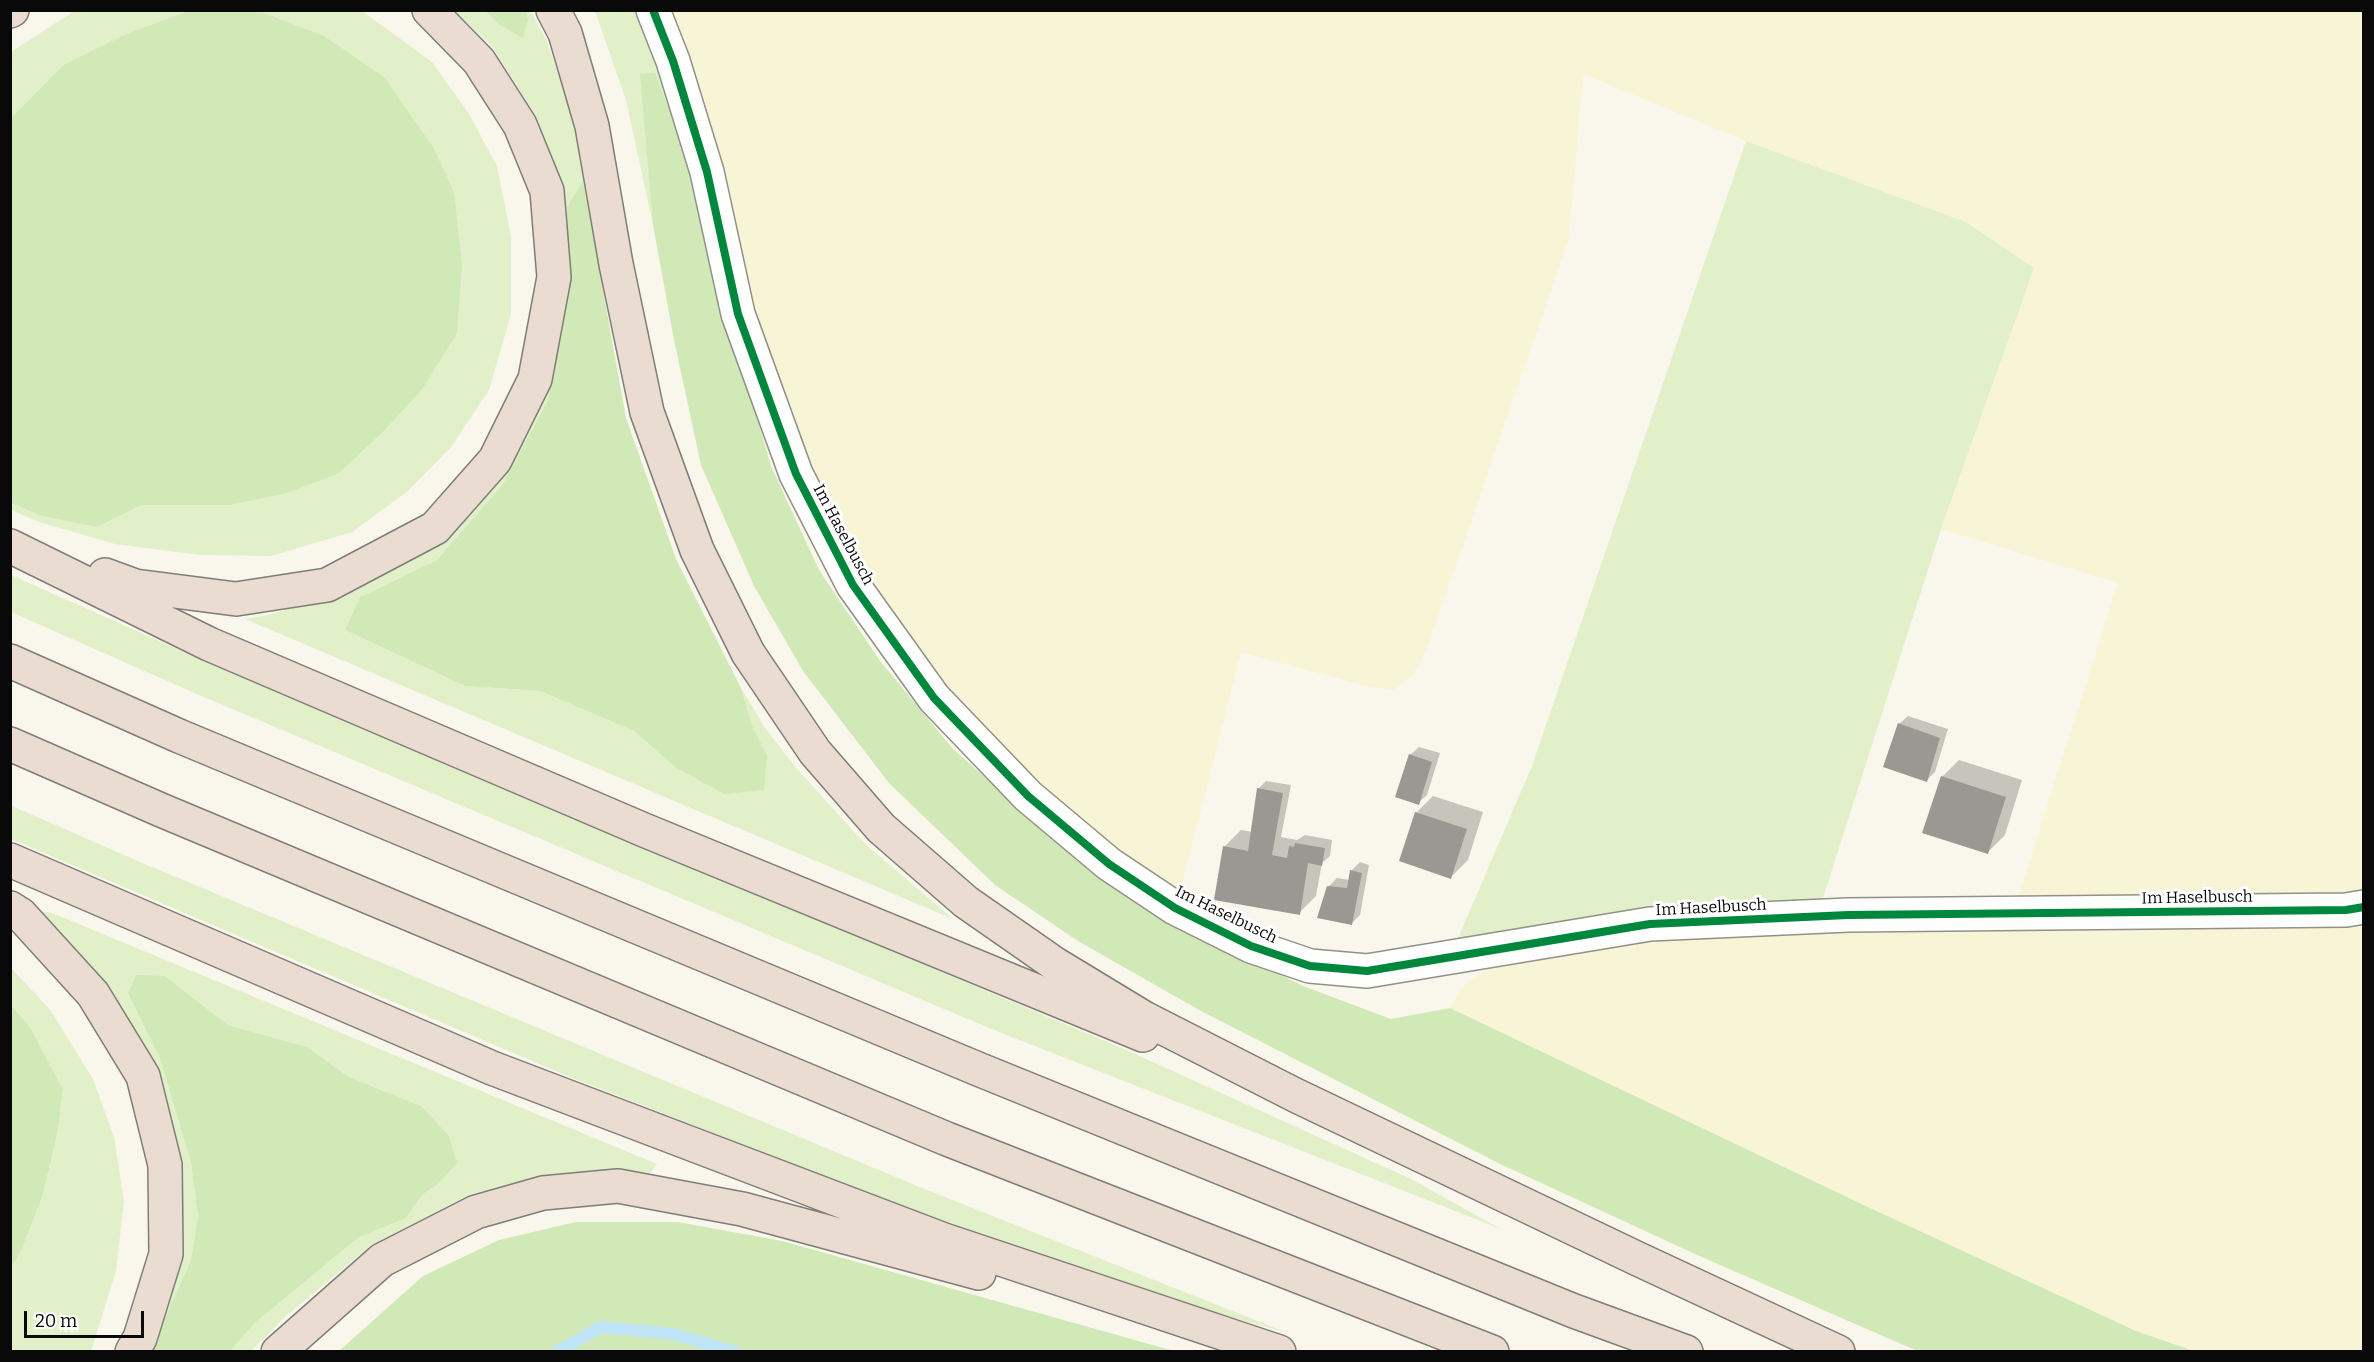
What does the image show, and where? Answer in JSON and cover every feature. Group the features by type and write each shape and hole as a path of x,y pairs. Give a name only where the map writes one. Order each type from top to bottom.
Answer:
{"highway":[{"path":"10,538 135,586 236,599 327,585 435,528 495,460 535,379 554,277 547,191 519,125 479,61 429,10"},
{"path":"553,10 565,33 592,126 616,264 651,423 697,550 743,643 815,752 881,828 966,902 1055,964 1144,1018 1295,1095 1838,1352"},
{"path":"10,546 209,644 655,834 1120,1026 1295,1095"},
{"path":"10,661 179,736 967,1065 1574,1311 1686,1352"},
{"path":"10,744 172,815 947,1139 1492,1352"},
{"path":"10,860 492,1068 944,1240 1279,1352"},
{"path":"10,908 21,915 93,994 143,1076 165,1165 166,1254 140,1338 132,1352"},
{"path":"278,1352 382,1260 476,1212 543,1193 618,1186 742,1209 1257,1352"}],"street":[{"name":"Im Haselbusch","path":"653,10 673,61 707,172 738,314 796,474 853,585 934,698 1028,796 1109,864 1175,908 1251,946 1311,966 1367,971 1650,924 1848,915 2364,908"}],"shaded area":[{"path":"668,11 2363,11 2363,1351 2194,1351 2136,1331 1870,1208 1450,1008 1461,988 1488,968 1522,955 1650,932 2016,904 2118,583 1941,529 2034,268 1966,222 1746,141 1583,74 1569,238 1428,646 1412,676 1393,690 1370,687 1241,652 1180,892 1116,852 1033,786 940,688 861,576 806,465 750,308"}],"green space":[{"path":"76,10 188,11 126,34 63,65 11,118 11,52"},
{"path":"232,10 264,13 324,36 384,77 433,147 454,192 462,265 457,333 421,391 383,432 338,474 284,494 231,505 142,505 97,527 41,516 11,503 11,118 63,65 126,34 188,11"},
{"path":"232,11 362,11 432,62 469,114 497,166 511,236 511,314 489,390 451,447 408,491 352,532 271,556 200,555 115,544 39,522 11,510 10,503 41,516 97,526 142,505 231,505 284,494 338,474 383,432 421,391 264,13"},
{"path":"455,11 485,11 498,24 528,19 526,11 531,11 547,42 577,129 583,180 567,207 536,116 492,46"},
{"path":"485,11 526,11 528,19 523,38 498,24"},
{"path":"595,11 642,11 693,171 655,72 641,74 653,225 626,100"},
{"path":"655,72 693,171 730,324 771,466 819,570 880,661 953,749 1044,829 1157,912 1303,986 1391,1019 1450,1008 1870,1208 2136,1331 2194,1351 1921,1352 1908,1347 1695,1254 1498,1163 1201,1011 1078,941 995,885 889,783 803,671 754,586 701,465 674,340 653,225 640,74"},
{"path":"1746,141 1966,222 2034,268 1941,529 1822,901 1456,943 1532,766"},
{"path":"583,180 626,418 676,559 741,688 752,725 767,755 764,790 724,794 675,767 634,731 540,691 465,686 345,630 360,597 437,560 503,484 548,400 566,307 567,207"},
{"path":"566,307 548,400 503,484 437,560 360,597 345,630 465,686 540,691 634,731 675,767 767,755 752,725 741,688 765,728 798,770 865,844 953,919 245,619 268,615 354,591 434,543 540,399"},
{"path":"11,575 204,661 1124,1049 1411,1179 1501,1229 994,1030 192,692 11,612"},
{"path":"10,805 140,862 922,1188 1288,1333 1062,1269 565,1075 11,839"},
{"path":"36,912 57,915 657,1164 650,1173 621,1170 542,1177 470,1194 370,1246 285,1317 251,1351 230,1351 256,1322 358,1238 406,1218 422,1195 438,1184 421,1106 349,1077 307,1047 228,1025 165,976 128,995 160,1059 191,1163 198,1216 191,1260 150,1351 179,1164"},
{"path":"11,968 51,1011 93,1079 114,1137 124,1201 116,1271 91,1351 11,1351 11,1268 21,1251 43,1195 58,1130 63,1089 30,1027 11,1005"},
{"path":"136,975 165,976 228,1025 307,1047 349,1077 421,1106 449,1136 457,1163 438,1184 422,1195 406,1218 358,1238 256,1322 230,1351 150,1351 191,1260 198,1216 191,1163 160,1059 128,994"},
{"path":"11,1005 30,1027 63,1089 58,1130 43,1195 21,1251 11,1268"},
{"path":"576,1222 678,1222 782,1241 1174,1351 339,1351 423,1276 499,1240"}],"building":[{"path":"1898,723 1940,738 1927,782 1883,767"},
{"path":"1409,754 1432,762 1419,805 1395,797"},
{"path":"1941,776 2006,797 1988,854 1922,833"},
{"path":"1257,788 1283,793 1272,855 1287,858 1289,846 1294,847 1295,843 1325,848 1322,866 1308,863 1300,915 1214,900 1223,846 1248,851"},
{"path":"1415,812 1467,829 1451,879 1399,861"},
{"path":"1350,870 1362,873 1352,925 1317,918 1327,886 1347,888"}],"waterway":[{"path":"556,1352 601,1327 673,1334 736,1352"}],"cycle path":[{"path":"653,10 673,61 707,172 738,314 796,474 853,585 934,698 1028,796 1109,864 1175,908 1251,946 1310,966 1367,971 1650,924 1848,915 2346,910 2364,907"}]}
